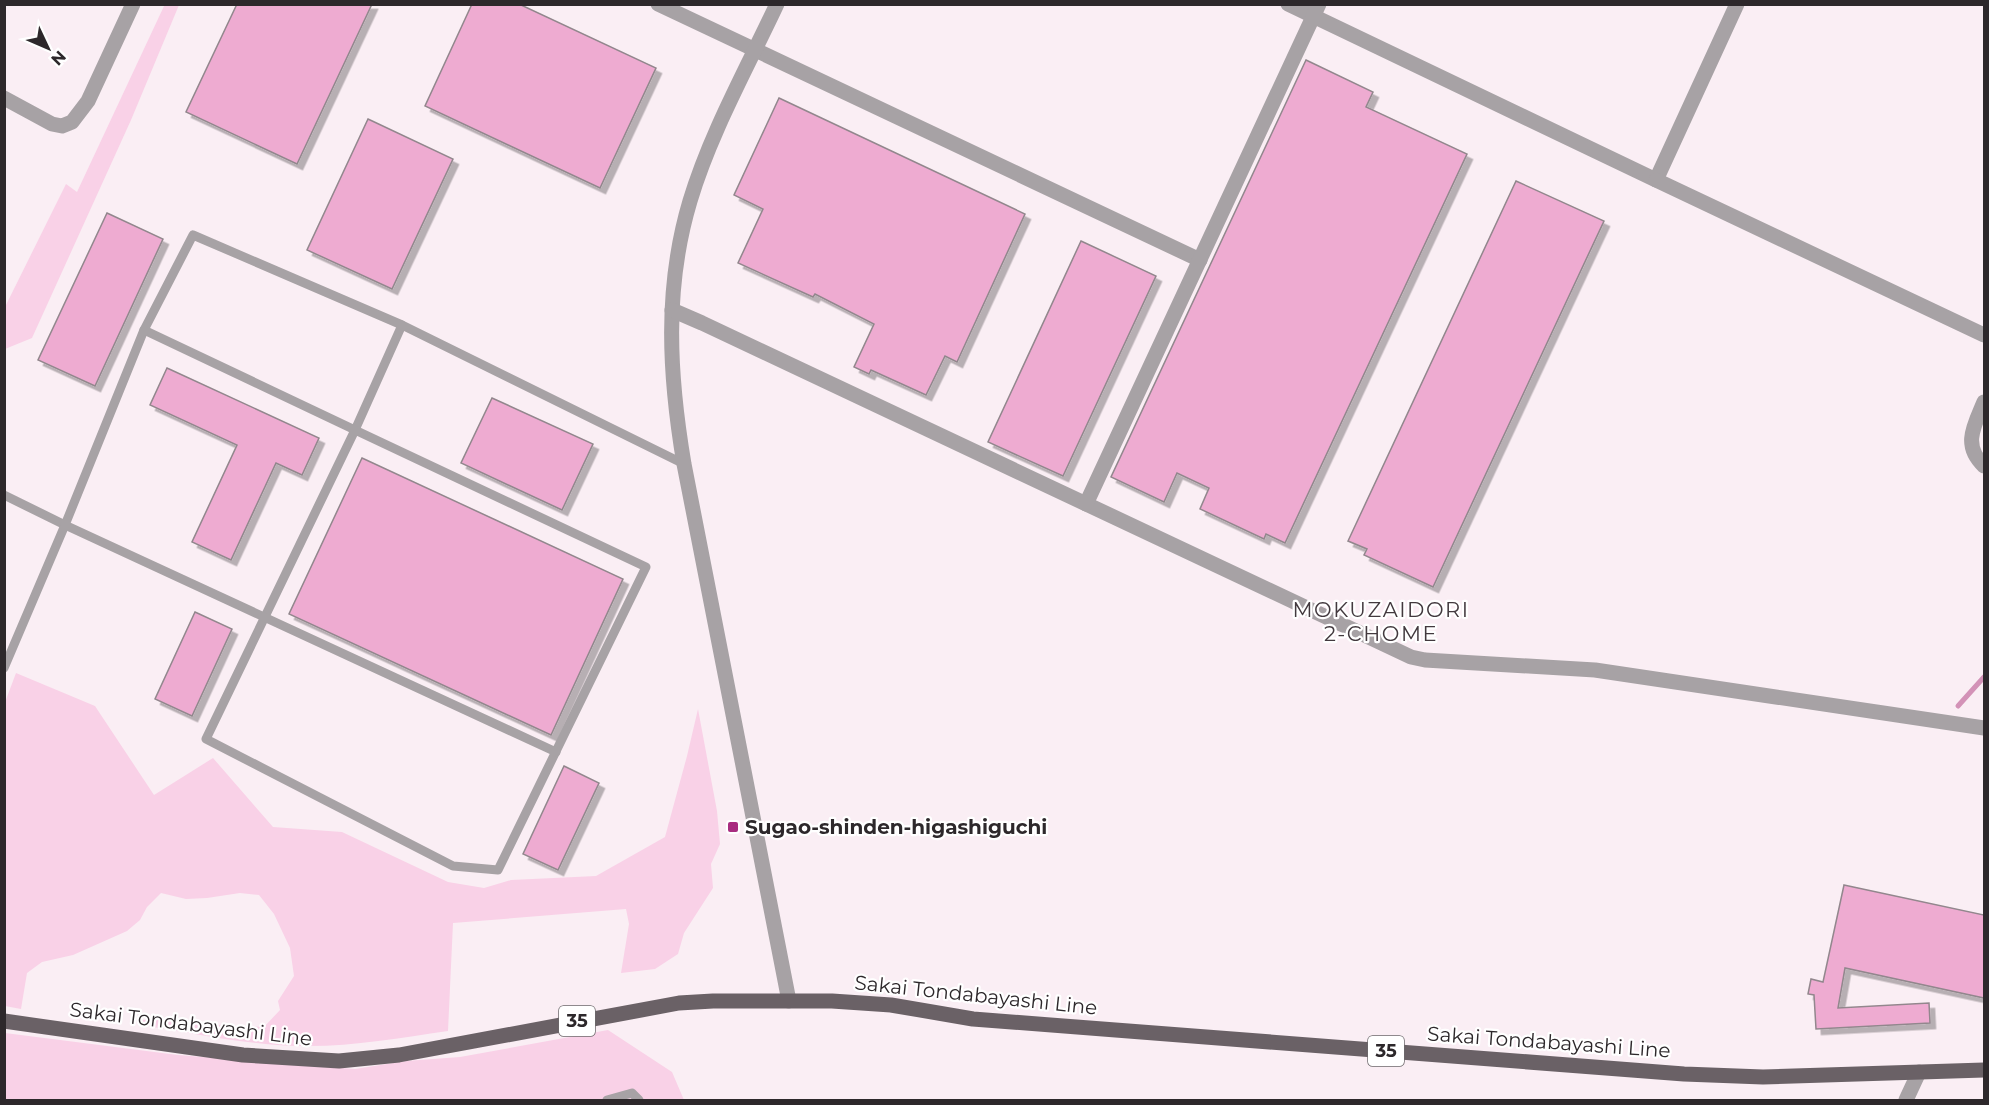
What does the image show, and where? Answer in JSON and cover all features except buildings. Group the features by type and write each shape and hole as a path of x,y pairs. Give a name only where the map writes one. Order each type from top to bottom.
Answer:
{"main road":[{"name":"Sakai Tondabayashi Line","path":"4,1021 243,1055 339,1061 409,1053 679,1003 832,1001 891,1005 973,1019 1684,1074 1763,1077 1984,1070"}],"street":[{"path":"4,98 52,124 62,126 72,122 88,101 133,4"},
{"path":"658,4 1200,260"},
{"path":"777,4 711,145 690,201 676,263 672,310 671,371 684,464 789,1001"},
{"path":"1288,4 1316,11 1656,180 1984,335"},
{"path":"1656,180 1737,4"},
{"path":"1086,504 1316,11"},
{"path":"672,310 1411,657 1425,660 1595,670 1984,728"},
{"path":"1984,402 1971,431 1972,448 1984,466"},
{"path":"1906,1101 1918,1072"}],"lane":[{"path":"4,668 144,330 193,235 402,325 684,464"},
{"path":"144,330 355,430 646,567 498,870 453,866 206,739 355,430 402,325"},
{"path":"4,495 556,752"},
{"path":"607,1101 632,1093 639,1101"}],"shaded area":[{"path":"165,4 179,5 131,120 32,338 5,349 5,307 66,184 77,192"},
{"path":"16,673 95,706 154,795 213,758 273,827 342,832 448,882 484,888 511,880 596,876 665,837 698,709 717,811 720,844 711,864 713,888 684,933 678,954 655,969 621,973 629,924 626,909 453,923 448,1031 356,1044 301,1046 240,1041 140,1025 143,1020 151,1019 264,1027 280,1010 278,1001 294,976 290,948 274,914 259,895 240,893 186,899 161,893 147,907 140,920 127,931 73,955 42,962 27,973 21,1009 5,1006 4,705"},
{"path":"608,1030 672,1072 684,1100 5,1100 5,1033 178,1055 355,1069 406,1061 460,1057"}],"waterway":[{"path":"1958,706 1984,677"}],"place":[{"name":"Sugao-shinden-higashiguchi","path":"733,827"}],"district":[{"name":"MOKUZAIDORI 2-CHOME","path":"1381,621"}]}
